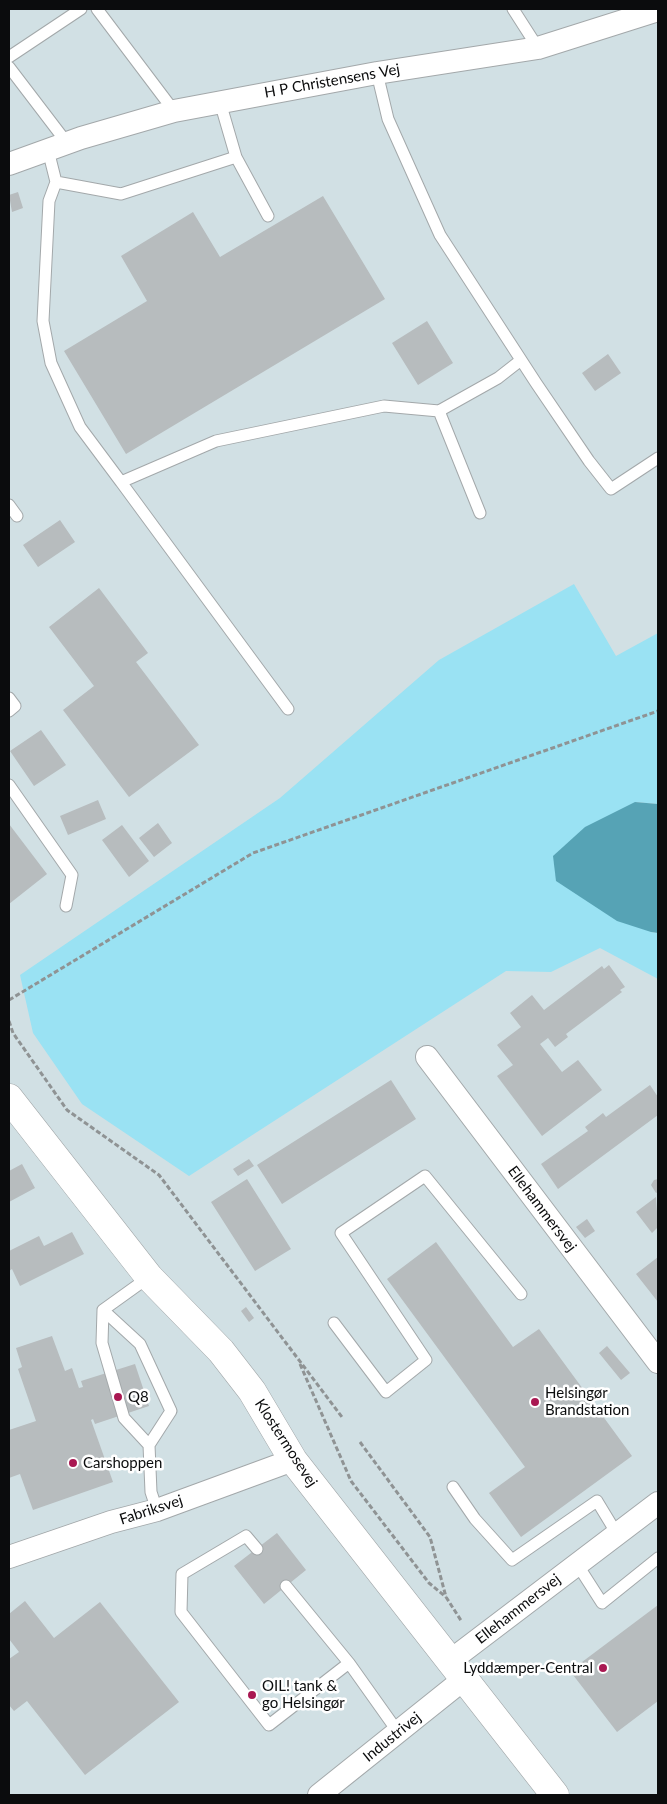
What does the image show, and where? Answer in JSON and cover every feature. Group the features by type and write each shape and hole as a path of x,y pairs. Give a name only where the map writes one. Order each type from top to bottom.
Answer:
{"main road":[{"name":"Klostermosevej","path":"9,1098 149,1277 221,1350 252,1391 293,1460 555,1795"}],"street":[{"name":"H P Christensens Vej","path":"9,164 57,146 174,111 377,73 538,48 658,10"},
{"name":"Ellehammersvej","path":"427,1056 658,1362"},
{"name":"Fabriksvej","path":"9,1557 110,1522 157,1510 293,1460"},
{"name":"Ellehammersvej","path":"457,1670 577,1564 658,1503"},
{"name":"Industrivej","path":"319,1795 398,1732 457,1670"}],"lane":[{"path":"9,57 81,9"},
{"path":"97,9 174,111"},
{"path":"513,9 538,48"},
{"path":"9,67 57,146 56,182 49,201 43,321 51,363 80,427 288,709"},
{"path":"377,73 388,119 440,235 589,461 611,489 658,458"},
{"path":"220,102 236,157 268,216"},
{"path":"56,182 121,194 236,157"},
{"path":"121,482 216,441 384,406 439,411 498,378 521,360"},
{"path":"439,411 480,513"},
{"path":"9,506 17,516"},
{"path":"9,698 14,706 9,710"},
{"path":"9,785 72,875 66,906"},
{"path":"334,1323 386,1392 426,1360 341,1233 425,1176 521,1294"},
{"path":"103,1310 149,1277"},
{"path":"103,1310 102,1343 124,1418 149,1445"},
{"path":"103,1310 140,1344 171,1411 149,1445 151,1492 157,1510"},
{"path":"453,1487 475,1519 512,1560 597,1500 617,1534"},
{"path":"257,1549 246,1536 182,1574 181,1612 269,1726 349,1663"},
{"path":"577,1564 602,1603 658,1558"},
{"path":"286,1586 349,1663 398,1732"}],"path":[{"path":"9,1000 253,853 658,711"},
{"path":"9,1021 13,1033 67,1110 159,1175 342,1417"},
{"path":"296,1356 351,1480 430,1582 446,1597 430,1537 360,1442"}],"shaded area":[{"path":"9,9 658,9 658,1795 9,1795"},
{"path":"574,584 616,656 658,633 658,804 635,802 651,932 658,933 658,979 600,948 551,972 506,971 189,1176 82,1104 33,1033 20,975 280,798 439,660"},
{"path":"635,802 658,804 658,933 617,921 556,881 553,856 585,827"}],"building":[{"path":"18,192 23,208 12,212 9,195"},
{"path":"323,196 385,299 126,454 64,351 147,301 121,256 193,212 220,257"},
{"path":"427,321 453,363 418,385 392,343"},
{"path":"608,354 621,373 595,391 582,373"},
{"path":"60,520 75,542 38,567 23,545"},
{"path":"99,588 148,653 136,662 199,745 129,797 63,710 94,686 49,627"},
{"path":"41,730 66,765 34,786 10,751"},
{"path":"98,800 106,819 68,835 60,816"},
{"path":"158,823 172,843 154,857 139,838"},
{"path":"9,824 47,874 9,904"},
{"path":"122,825 149,861 129,877 102,840"},
{"path":"609,965 625,987 620,990 622,992 566,1034 568,1037 555,1047 548,1038 540,1044 562,1072 578,1060 602,1090 542,1136 497,1076 513,1065 497,1045 521,1027 510,1013 532,995 544,1010 602,966 604,969"},
{"path":"391,1080 416,1119 282,1204 257,1165"},
{"path":"650,1085 658,1097 658,1115 558,1189 541,1164 588,1131 585,1127 603,1113 606,1117"},
{"path":"249,1159 254,1166 238,1176 233,1169"},
{"path":"22,1164 35,1188 9,1202 9,1171"},
{"path":"247,1179 291,1249 255,1271 211,1202"},
{"path":"658,1179 658,1192 656,1193 651,1185 654,1180"},
{"path":"656,1197 658,1227 652,1233 636,1212"},
{"path":"587,1219 595,1231 585,1238 576,1227"},
{"path":"72,1232 84,1254 20,1286 12,1269 9,1271 9,1251 39,1236 44,1246"},
{"name":"Helsingør Brandstation","path":"436,1242 513,1347 539,1329 632,1456 521,1537 489,1493 525,1467 387,1279"},
{"path":"658,1257 658,1302 636,1274"},
{"path":"246,1307 254,1318 249,1322 241,1311"},
{"path":"52,1336 65,1371 72,1368 79,1388 83,1387 81,1381 135,1364 149,1406 95,1424 93,1419 91,1420 113,1482 33,1510 20,1474 9,1478 9,1430 36,1421 18,1369 22,1367 16,1348"},
{"path":"607,1346 630,1373 621,1380 599,1353"},
{"path":"277,1533 306,1570 264,1604 234,1566"},
{"path":"25,1601 54,1638 100,1602 179,1702 85,1775 27,1701 14,1711 9,1705 9,1659 19,1652 9,1639 9,1614"},
{"path":"658,1605 658,1701 617,1732 570,1671"}],"place":[{"name":"Q8","path":"118,1397"},
{"name":"Helsingør Brandstation","path":"535,1402"},
{"name":"Carshoppen","path":"73,1463"},
{"name":"Lyddæmper-Central","path":"603,1668"},
{"name":"OIL! tank & go Helsingør","path":"252,1695"}]}
